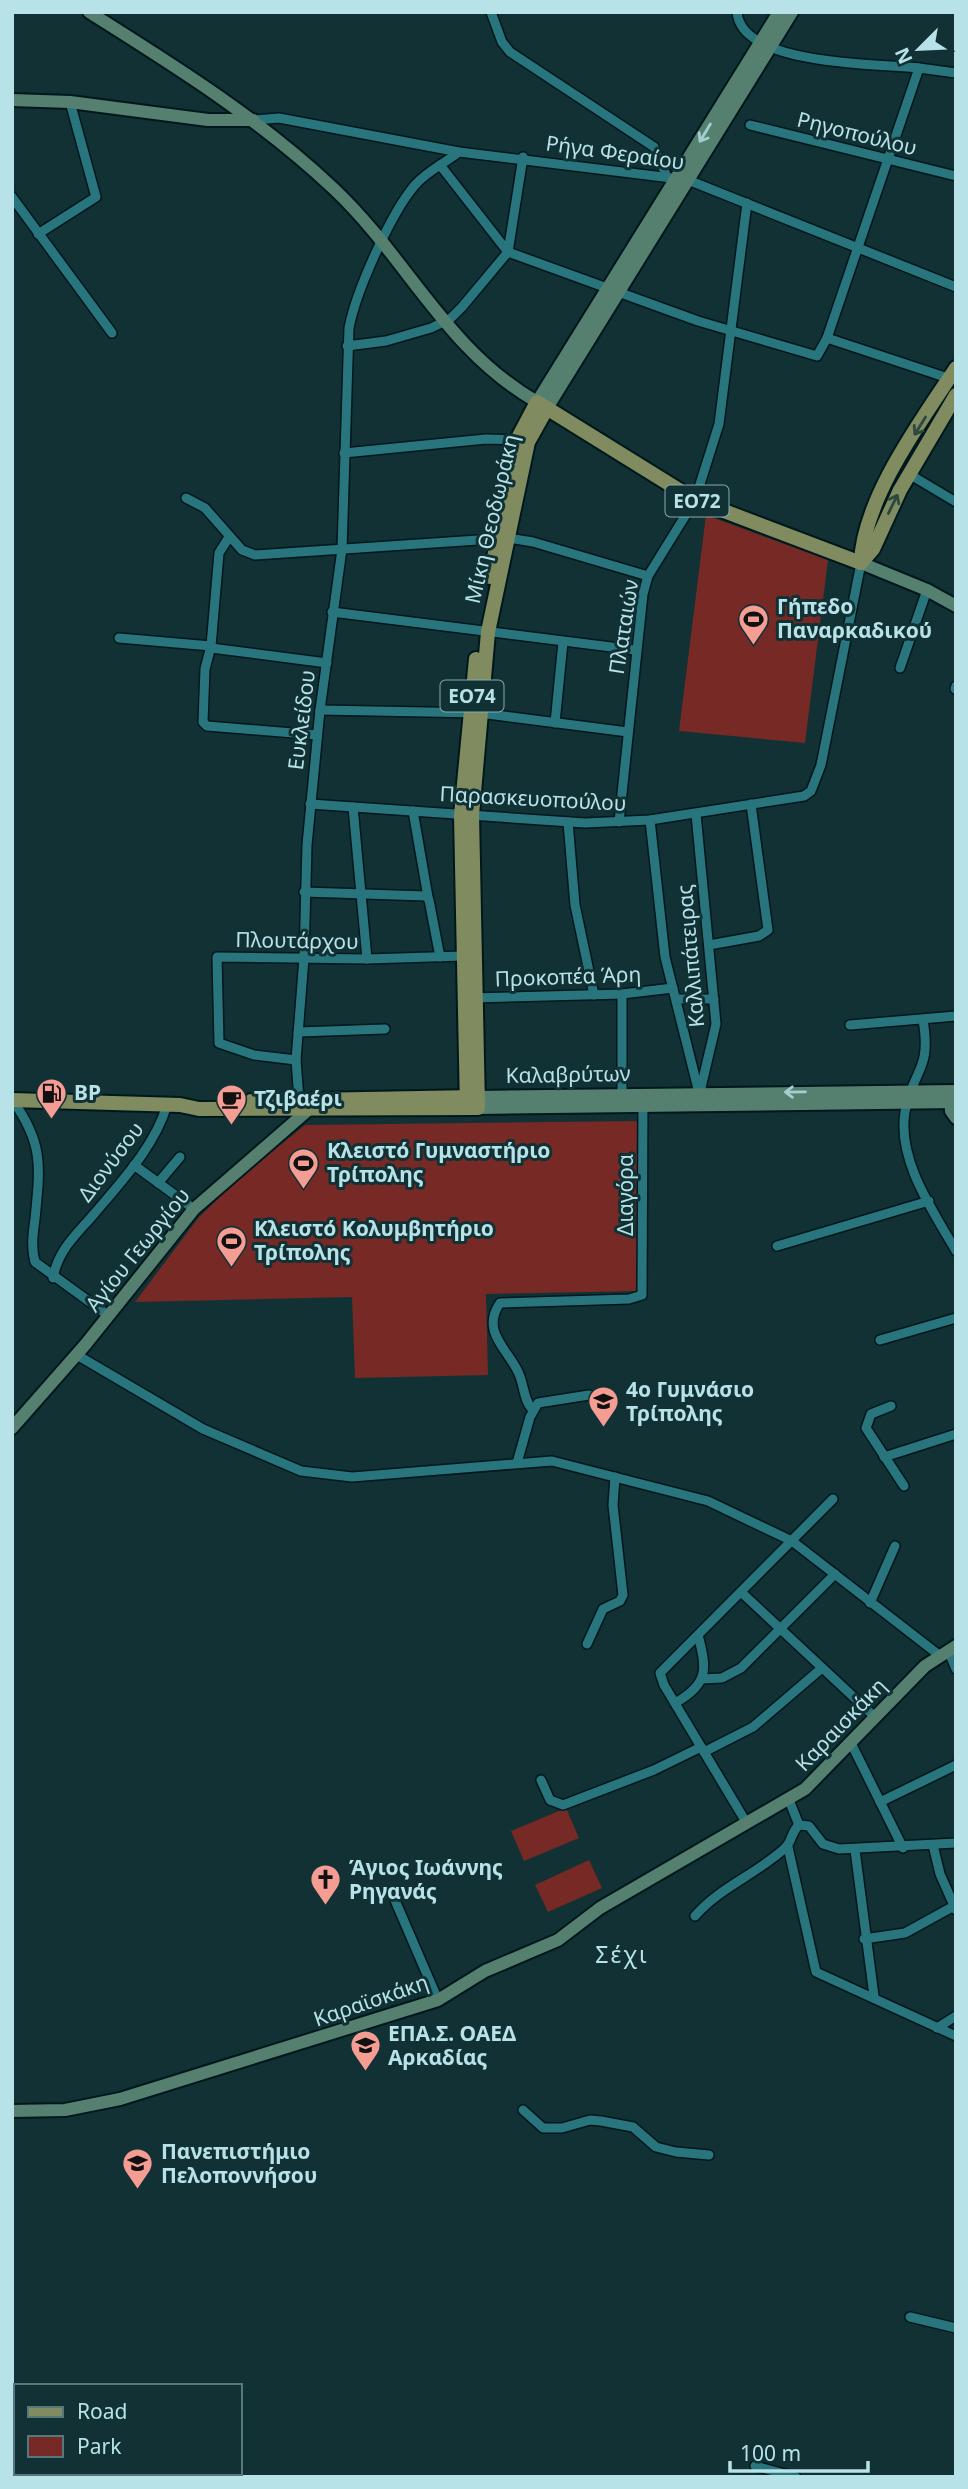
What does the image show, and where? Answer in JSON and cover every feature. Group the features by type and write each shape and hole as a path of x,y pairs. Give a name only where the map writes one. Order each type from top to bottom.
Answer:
{"main road":[{"path":"861,563 862,543 876,505 953,375"},
{"path":"861,563 873,549 909,474 956,395"},
{"name":"Μίκη Θεοδωράκη","path":"469,998 463,956 467,815 484,632 503,538 518,440 542,405"},
{"name":"Μίκη Θεοδωράκη","path":"503,538 528,442 542,405"},
{"name":"ΕΟ72","path":"542,405 695,500 756,526 861,563"},
{"name":"Μίκη Θεοδωράκη","path":"467,815 473,1102"},
{"name":"Καλαβρύτων","path":"13,1100 174,1105 199,1109 305,1103 473,1102"}],"street":[{"name":"ΕΟ72","path":"89,12 185,72 253,120 334,188 383,242 444,323 474,356 542,405"},
{"path":"491,12 502,42 510,51 654,147 678,178"},
{"path":"737,12 743,28 767,46 794,56 956,73"},
{"name":"Μίκη Θεοδωράκη","path":"767,46 779,12"},
{"name":"Μίκη Θεοδωράκη","path":"542,405 615,291 678,178 792,12"},
{"path":"440,165 509,252 729,330 817,356 827,338 919,68"},
{"path":"12,100 70,102 208,120 253,120"},
{"path":"38,234 96,197 70,102"},
{"name":"Ρήγα Φεραίου","path":"253,120 279,118 459,152 678,178 956,287"},
{"name":"Ρηγοπούλου","path":"750,125 956,176"},
{"name":"Ευκλείδου","path":"305,1103 296,1060 304,958 303,892 317,735 342,549 347,346 353,310 409,192 459,152"},
{"path":"347,346 386,341 444,323 462,307 509,252 523,158"},
{"path":"12,197 112,333"},
{"name":"Πλαταιών","path":"619,822 635,650 648,576 695,500 719,424 747,203"},
{"path":"827,338 953,375"},
{"path":"344,453 486,439 518,440"},
{"path":"909,474 956,502"},
{"path":"186,498 205,508 242,550 255,555 503,538 533,542 648,576"},
{"path":"229,537 219,553 211,647 205,669 204,725 317,735"},
{"path":"861,563 927,590 956,607"},
{"name":"Παρασκευοπούλου","path":"310,804 568,822 619,822 696,814 804,796 816,782 836,696 861,563"},
{"path":"900,668 927,590"},
{"path":"332,612 635,650"},
{"path":"119,638 327,663"},
{"path":"555,723 563,642"},
{"path":"320,710 475,713 628,732"},
{"path":"709,945 766,933 768,923 751,804"},
{"path":"352,807 367,959"},
{"path":"414,811 440,957"},
{"name":"Καλλιπάτειρας","path":"696,814 715,999 715,1034 700,1100"},
{"path":"650,820 665,957 700,1100"},
{"path":"568,822 572,891 594,995"},
{"path":"303,892 428,897"},
{"name":"Πλουτάρχου","path":"296,1060 254,1055 219,1043 217,957 367,959 463,956"},
{"name":"Προκοπέα Άρη","path":"469,998 622,994 673,988"},
{"path":"622,994 622,1095"},
{"path":"676,999 715,999"},
{"path":"850,1025 956,1016"},
{"path":"923,1020 927,1051 905,1115 909,1154 929,1202 956,1251"},
{"path":"298,1032 384,1030"},
{"name":"Καλαβρύτων","path":"473,1102 622,1095 643,1100"},
{"path":"953,1097 956,1118"},
{"name":"Καλαβρύτων","path":"473,1102 953,1097"},
{"path":"13,1100 30,1128 39,1153 33,1255 38,1266 109,1316"},
{"name":"Διαγόρα","path":"533,1410 527,1402 514,1364 495,1337 494,1316 500,1303 629,1299 642,1295 643,1100"},
{"name":"Αγίου Γεωργίου","path":"12,1428 78,1354 194,1209 305,1103"},
{"name":"Διονύσου","path":"53,1278 60,1253 134,1165 174,1105"},
{"path":"158,1183 180,1157"},
{"path":"134,1165 194,1209"},
{"path":"777,1246 929,1202"},
{"path":"880,1340 956,1318"},
{"path":"78,1354 203,1429 301,1471 352,1477 552,1461 709,1501 792,1541 870,1603 919,1636 948,1650 956,1669"},
{"path":"517,1463 533,1410 543,1401 589,1395"},
{"path":"891,1406 871,1414 866,1423 868,1432 904,1486"},
{"path":"884,1457 956,1434"},
{"path":"587,1644 603,1609 618,1602 623,1595 613,1506 615,1477"},
{"path":"746,1822 660,1673 833,1499"},
{"path":"870,1603 895,1546"},
{"path":"702,1679 722,1678 741,1668 782,1630 835,1574"},
{"path":"741,1592 875,1717"},
{"path":"675,1703 694,1690 702,1679 704,1667 698,1634"},
{"name":"Καραισκάκη","path":"746,1822 789,1800 814,1782 875,1717 948,1650"},
{"path":"541,1780 553,1802 569,1804 753,1727 822,1668"},
{"path":"850,1743 903,1848"},
{"path":"880,1802 956,1765"},
{"path":"789,1800 799,1825"},
{"name":"Καραϊσκάκη","path":"12,2111 65,2110 138,2095 438,2000 485,1971 558,1940 600,1908 746,1822"},
{"path":"799,1825 794,1830 788,1847 816,1972 874,1996 956,2036"},
{"path":"799,1825 809,1826 826,1846 855,1850 956,1843"},
{"path":"864,1939 905,1933 955,1908 933,1845"},
{"path":"695,1916 728,1887 788,1847"},
{"path":"855,1850 864,1939 874,1996"},
{"path":"391,1891 438,2000"},
{"path":"937,2028 956,2016"},
{"path":"523,2110 543,2128 601,2121 633,2127 656,2147 709,2155"},
{"path":"910,2317 956,2328"},
{"path":"755,2466 796,2477"}],"green space":[{"name":"Γήπεδο Παναρκαδικού","path":"706,515 828,560 805,743 679,731"},
{"path":"639,1121 641,1291 486,1294 488,1375 355,1378 352,1297 135,1302 199,1217 242,1176 305,1125"},
{"path":"566,1808 579,1838 524,1861 511,1831"},
{"path":"589,1860 602,1888 548,1912 535,1885"}],"place":[{"name":"Γήπεδο Παναρκαδικού","path":"754,646"},
{"name":"BP","path":"51,1120"},
{"name":"Τζιβαέρι","path":"231,1126"},
{"name":"Κλειστό Γυμναστήριο Τρίπολης","path":"304,1190"},
{"name":"Κλειστό Κολυμβητήριο Τρίπολης","path":"231,1268"},
{"name":"4ο Γυμνάσιο Τρίπολης","path":"603,1429"},
{"name":"Άγιος Ιωάννης Ρηγανάς","path":"326,1907"},
{"name":"ΕΠΑ.Σ. ΟΑΕΔ Αρκαδίας","path":"365,2073"},
{"name":"Πανεπιστήμιο Πελοποννήσου","path":"138,2191"}],"district":[{"name":"Σέχι","path":"622,1955"}]}
